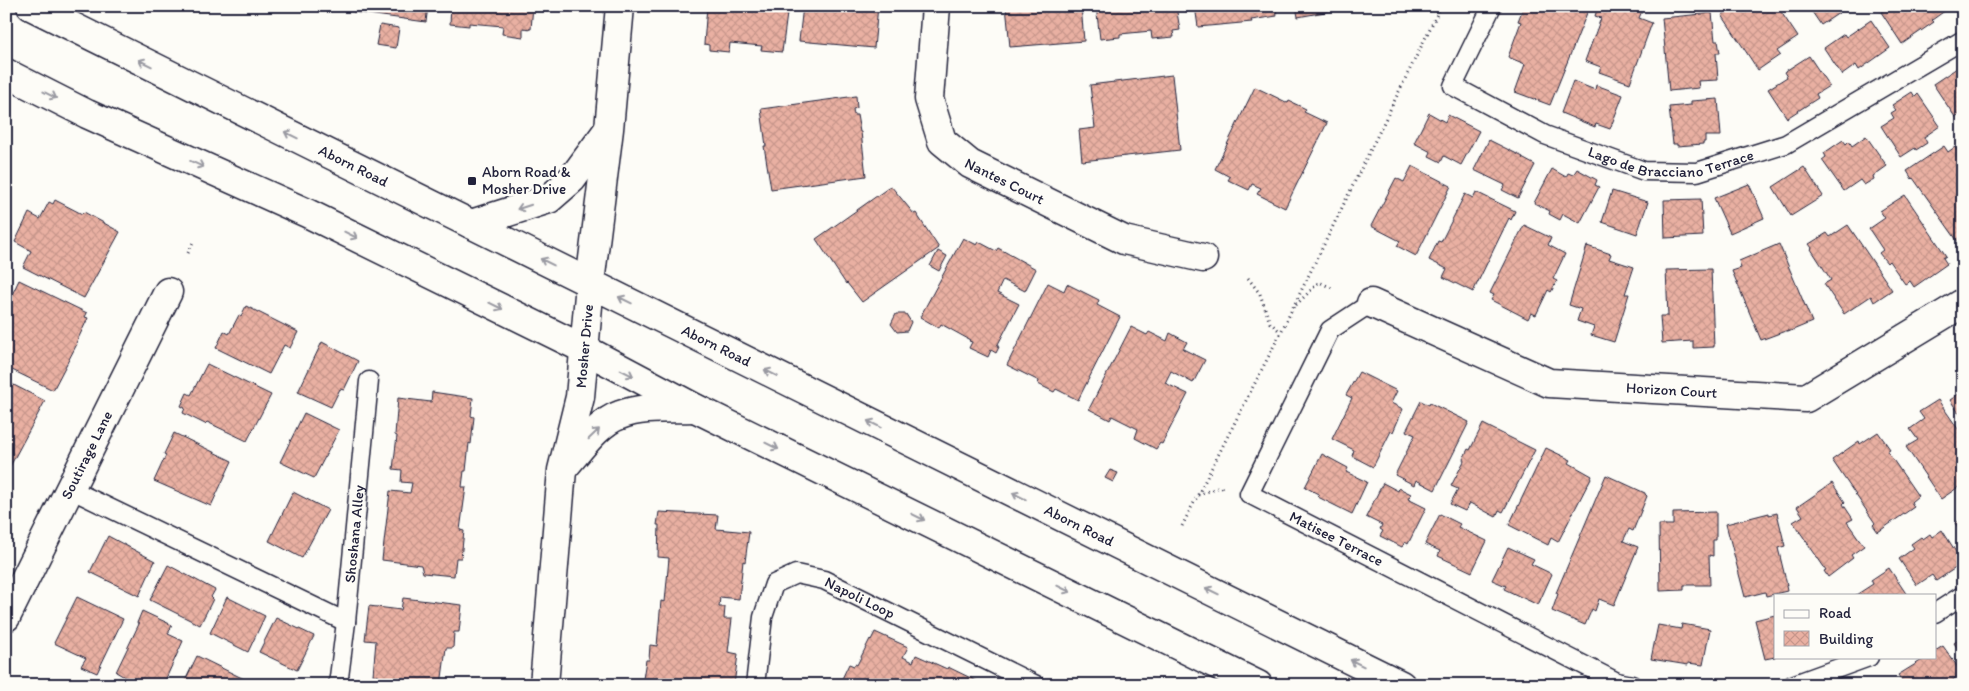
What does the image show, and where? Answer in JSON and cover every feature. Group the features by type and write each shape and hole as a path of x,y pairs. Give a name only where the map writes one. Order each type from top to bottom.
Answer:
{"main road":[{"name":"Aborn Road","path":"30,6 1401,685"},
{"name":"Mosher Drive","path":"544,685 562,470 580,397 590,283 609,129 620,6"},
{"name":"Nantes Court","path":"936,6 929,99 942,141 970,164 1124,240 1203,258"},
{"path":"6,74 87,114 307,213 584,349 695,408 1258,685"},
{"path":"472,224 549,199 572,179 609,129"},
{"name":"Soutirage Lane","path":"6,617 168,292"},
{"name":"Horizon Court","path":"1371,303 1549,383 1806,398 1963,303"},
{"path":"562,470 595,432 618,415 640,410 695,408"}],"lane":[{"name":"Lago de Bracciano Terrace","path":"1492,6 1453,86 1545,135 1644,171 1697,172 1786,144 1963,40"},
{"name":"Matisee Terrace","path":"1371,303 1330,330 1249,494 1617,682 1632,685"},
{"name":"Shoshana Alley","path":"338,685 346,622 369,381"},
{"path":"70,489 346,622"},
{"name":"Napoli Loop","path":"755,685 762,617 774,584 796,574 824,580 1036,685"},
{"path":"1936,612 1963,595"},
{"path":"1792,685 1866,658"}],"path":[{"path":"1182,526 1281,332 1441,6"},
{"path":"188,253 194,240"},
{"path":"1248,278 1260,294 1270,323 1281,332"},
{"path":"1293,307 1319,282 1334,289"}],"building":[{"path":"354,6 428,6 426,22 353,12"},
{"path":"451,6 533,6 531,29 523,28 523,37 502,34 503,26 469,23 469,26 450,24"},
{"path":"707,6 788,6 782,52 761,50 762,46 730,43 729,52 709,50 709,45 704,44"},
{"path":"803,6 878,6 874,48 799,41"},
{"path":"1006,6 1081,6 1084,41 1010,47"},
{"path":"1096,6 1176,6 1180,30 1173,31 1174,37 1152,39 1151,31 1120,34 1120,37 1100,39"},
{"path":"1195,6 1276,6 1277,16 1251,20 1252,22 1198,27"},
{"path":"1296,6 1357,6 1298,17"},
{"path":"1524,6 1586,6 1589,8 1550,105 1515,92 1525,64 1508,57 1521,22 1518,21"},
{"path":"1598,6 1644,6 1639,18 1652,23 1630,83 1599,72 1601,67 1585,61 1601,18 1595,16"},
{"path":"1734,6 1777,6 1798,37 1777,51 1780,55 1758,70 1722,15"},
{"path":"1808,6 1838,6 1835,8 1839,13 1821,25"},
{"path":"1889,6 1943,6 1946,10 1932,20 1934,22 1902,44 1881,12"},
{"path":"1712,13 1715,41 1718,41 1720,53 1716,53 1718,80 1698,81 1699,88 1669,91 1662,18"},
{"path":"1871,20 1890,48 1859,70 1856,65 1842,75 1824,48 1844,34 1846,37"},
{"path":"380,25 399,28 396,48 376,45"},
{"path":"1809,56 1829,86 1816,94 1818,98 1787,118 1768,89 1787,77 1784,72"},
{"path":"1960,66 1963,71 1963,112 1955,117 1933,84"},
{"path":"1172,75 1180,150 1082,161 1079,130 1095,128 1090,85"},
{"path":"1573,81 1595,90 1596,85 1623,95 1610,129 1596,124 1595,127 1561,113"},
{"path":"1255,87 1288,103 1289,101 1306,109 1304,112 1327,123 1285,208 1257,194 1261,188 1252,184 1249,190 1228,180 1230,177 1215,169"},
{"path":"1912,92 1915,97 1918,94 1940,126 1924,137 1927,143 1901,157 1881,126 1894,118 1891,113 1896,110 1892,105"},
{"path":"856,96 857,108 853,109 854,115 857,115 861,132 866,176 771,189 764,146 766,146 761,109"},
{"path":"1718,99 1721,136 1705,136 1703,144 1677,146 1677,144 1673,144 1669,107 1691,105 1691,101"},
{"path":"1429,113 1445,122 1448,115 1479,131 1461,165 1444,156 1441,162 1429,156 1431,152 1414,143"},
{"path":"1866,136 1887,166 1873,176 1874,179 1864,185 1860,180 1844,191 1822,160 1826,157 1824,153 1843,140 1846,144 1849,141 1852,146"},
{"path":"1489,140 1535,165 1518,198 1502,190 1505,185 1474,170"},
{"path":"1944,146 1948,152 1955,147 1963,159 1963,245 1961,246 1907,171"},
{"path":"1412,166 1451,186 1416,256 1397,246 1400,241 1371,226 1396,178 1404,182"},
{"path":"1804,167 1823,196 1791,216 1773,187"},
{"path":"1552,169 1566,177 1568,173 1573,175 1577,169 1597,180 1595,185 1599,187 1580,223 1563,214 1560,220 1549,214 1550,211 1534,203"},
{"path":"1749,184 1764,218 1730,233 1714,198"},
{"path":"891,186 914,214 916,213 939,248 862,302 846,284 816,239"},
{"path":"1612,191 1648,202 1637,234 1602,222"},
{"path":"1476,192 1515,211 1511,220 1509,218 1473,292 1443,277 1447,269 1429,260 1438,241 1441,242 1465,194 1473,198"},
{"path":"1905,195 1946,256 1943,258 1947,264 1914,287 1910,281 1905,284 1889,261 1887,263 1879,253 1883,250 1869,229 1885,218 1880,211"},
{"path":"1701,199 1703,236 1665,238 1664,200"},
{"path":"55,200 82,214 84,212 120,232 84,298 23,267 31,251 15,242 29,213 40,219 49,202 53,204"},
{"path":"1524,225 1551,238 1548,245 1565,254 1553,279 1557,281 1551,292 1548,290 1536,315 1531,313 1528,319 1491,300 1494,295 1490,293"},
{"path":"1848,225 1892,290 1874,302 1871,296 1844,314 1824,284 1831,280 1809,244 1827,233 1830,237"},
{"path":"963,238 977,245 979,242 996,251 998,248 1036,269 1025,291 1003,280 997,293 1019,304 997,346 999,347 996,353 991,350 988,357 969,348 972,342 970,340 941,324 939,328 920,317"},
{"path":"1779,244 1812,322 1761,340 1732,271 1741,268 1739,261"},
{"path":"1587,246 1611,254 1609,259 1634,267 1625,294 1629,294 1614,342 1591,335 1594,327 1577,321 1581,309 1569,305"},
{"path":"938,251 947,256 939,271 930,266"},
{"path":"1711,269 1714,347 1693,348 1693,341 1662,343 1660,316 1668,316 1666,270"},
{"path":"19,280 87,313 85,317 88,318 77,344 53,390 6,367 6,315 10,307 7,305"},
{"path":"1048,283 1064,291 1067,284 1099,300 1097,305 1120,317 1078,400 1056,389 1054,392 1038,384 1039,381 1007,365"},
{"path":"246,306 298,332 290,348 284,345 269,374 216,348 224,331 229,334"},
{"path":"896,314 906,314 911,322 907,331 897,332 891,324"},
{"path":"1131,327 1147,335 1149,332 1167,341 1170,333 1187,342 1183,349 1205,360 1193,383 1171,371 1165,383 1188,394 1162,444 1160,443 1156,449 1135,438 1138,429 1112,416 1110,420 1089,409"},
{"path":"322,342 358,361 344,390 340,389 331,407 298,392"},
{"path":"207,364 271,395 247,441 183,413 185,408 181,406 187,393 191,395"},
{"path":"1359,372 1397,391 1391,403 1403,409 1393,432 1391,431 1373,467 1352,456 1354,450 1332,439 1352,398 1346,395"},
{"path":"6,381 45,401 7,472 6,472"},
{"path":"1963,391 1963,419 1950,400"},
{"path":"432,392 473,398 471,416 474,417 471,444 469,443 462,487 466,487 460,530 464,531 461,558 456,558 454,576 423,573 421,565 382,560 390,491 410,493 412,483 401,482 402,470 393,469 397,436 395,435 398,398 431,402"},
{"path":"1938,400 1963,436 1963,484 1941,499 1906,447 1918,440 1910,429 1924,419 1919,412"},
{"path":"1421,401 1429,405 1430,403 1469,422 1435,490 1416,480 1414,485 1395,475 1415,435 1406,431"},
{"path":"304,413 339,430 314,478 280,462"},
{"path":"1483,424 1535,450 1503,512 1499,510 1496,517 1470,503 1465,511 1450,504 1458,489 1451,486 1468,449 1470,450"},
{"path":"1878,432 1890,449 1887,451 1918,496 1911,502 1914,507 1878,532 1873,525 1875,523 1832,460 1859,441 1860,444"},
{"path":"174,433 232,461 211,506 154,481"},
{"path":"1546,448 1571,460 1569,463 1592,476 1558,542 1551,538 1548,545 1509,525"},
{"path":"1322,454 1348,468 1346,472 1367,482 1352,514 1318,497 1320,495 1305,487"},
{"path":"1110,470 1118,473 1113,482 1105,478"},
{"path":"1606,475 1645,493 1647,496 1633,531 1629,529 1623,541 1638,547 1614,605 1599,599 1595,611 1592,609 1585,625 1552,611 1558,594 1556,593"},
{"path":"1383,483 1398,491 1399,488 1411,494 1408,499 1426,508 1408,544 1405,542 1402,547 1380,536 1383,531 1380,529 1382,525 1366,517"},
{"path":"1832,483 1845,502 1843,504 1853,519 1847,522 1864,546 1851,555 1853,558 1828,577 1824,571 1826,570 1793,522 1803,516 1797,507"},
{"path":"293,492 328,510 302,558 269,541"},
{"path":"659,512 718,515 716,529 749,532 745,562 743,561 739,599 720,597 719,607 725,607 724,619 732,619 728,652 738,654 734,685 642,685 646,660 649,660 650,645 657,646 661,601 665,602 669,558 658,557 659,525 657,525"},
{"path":"1716,512 1716,540 1713,540 1713,556 1709,555 1710,585 1684,585 1684,590 1660,591 1659,525 1673,525 1673,513"},
{"path":"1769,513 1769,515 1777,513 1785,546 1778,548 1787,591 1766,596 1765,592 1745,597 1726,524"},
{"path":"1440,514 1460,524 1458,527 1487,541 1472,572 1438,556 1440,551 1425,544"},
{"path":"1963,518 1963,535 1955,523"},
{"path":"1942,530 1963,563 1936,581 1932,575 1917,585 1899,559 1914,548 1911,544 1921,537 1923,539 1930,534 1932,537"},
{"path":"108,536 155,561 139,596 90,572"},
{"path":"1508,547 1534,559 1531,564 1552,574 1538,605 1504,589 1506,586 1492,580"},
{"path":"168,565 215,590 211,597 213,599 200,625 150,600"},
{"path":"1889,568 1906,594 1858,594 1873,584 1871,580"},
{"path":"77,597 123,619 97,673 81,666 86,658 54,643"},
{"path":"227,597 265,616 248,652 210,633"},
{"path":"403,598 462,605 459,632 454,632 453,648 446,648 441,685 378,685 379,676 373,675 376,641 365,640 369,606 401,610"},
{"path":"142,611 172,625 168,634 183,641 163,685 138,685 116,672 139,624 137,623"},
{"path":"1774,615 1774,657 1765,659 1755,620"},
{"path":"276,618 314,636 297,670 259,652"},
{"path":"1682,624 1710,629 1703,665 1688,663 1688,665 1651,659 1658,625 1681,629"},
{"path":"875,632 908,647 903,657 913,662 916,655 947,669 948,667 981,683 980,685 839,685 849,664 857,665"},
{"path":"1963,637 1963,656 1954,643"},
{"path":"1943,646 1962,673 1946,685 1905,685 1898,675 1925,658 1936,658 1936,650"},
{"path":"197,656 244,679 241,685 183,685"}],"place":[{"name":"Aborn Road & Mosher Drive","path":"472,181"}]}
